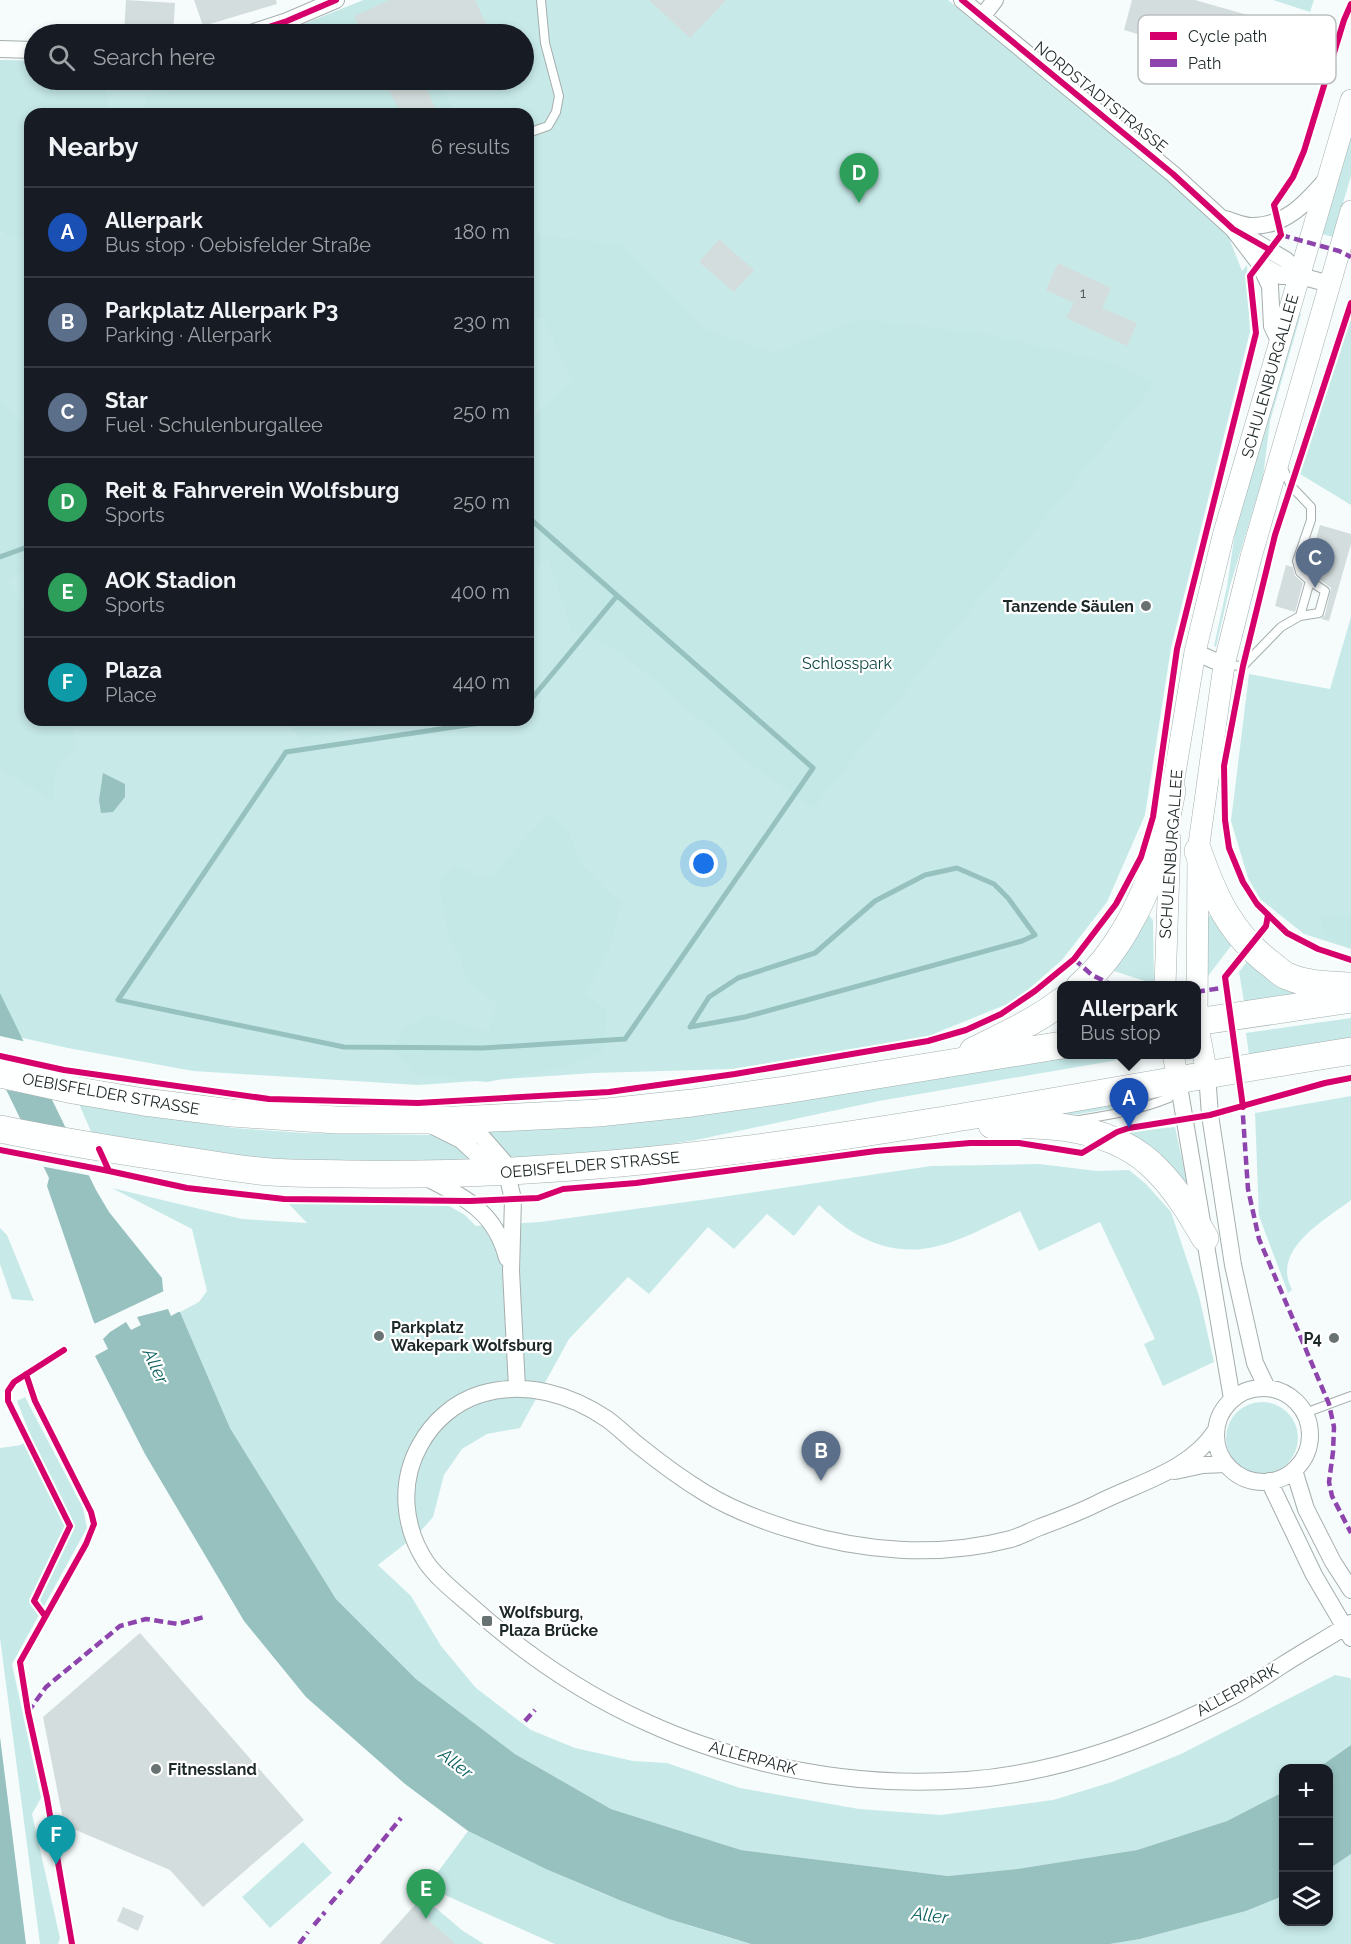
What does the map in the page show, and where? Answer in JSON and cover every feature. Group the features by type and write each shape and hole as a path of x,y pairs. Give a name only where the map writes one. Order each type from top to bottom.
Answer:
{"main road":[{"path":"1085,981 1124,933 1142,895 1155,863 1172,791"},
{"path":"1198,851 1209,882 1234,930 1258,955 1286,976 1318,984 1351,986"},
{"path":"1201,1021 1351,999"},
{"path":"945,1064 1012,1032 1057,1005"},
{"name":"OEBISFELDER STRASSE","path":"0,1074 144,1102 232,1113 337,1120 421,1121 598,1113 692,1103 1053,1047"},
{"path":"1207,1074 1351,1051"},
{"name":"OEBISFELDER STRASSE","path":"0,1129 99,1149 269,1172 421,1175 506,1173 719,1154 897,1128 1176,1067 1207,1074"},
{"path":"897,1128 1049,1125 1083,1131 1109,1139 1145,1159 1157,1169 1181,1198 1205,1238"}],"street":[{"path":"278,24 336,0"},
{"name":"NORDSTADTSTRASSE","path":"962,0 1173,174 1233,229 1259,263 1270,286 1272,326 1280,344"},
{"path":"982,17 995,0"},
{"path":"0,49 24,50"},
{"name":"SCHULENBURGALLEE","path":"1165,981 1172,791 1195,652 1223,536 1351,100"},
{"name":"NORDSTADTSTRASSE","path":"1221,217 1250,226 1278,222 1305,204 1328,178"},
{"name":"SCHULENBURGALLEE","path":"1197,981 1198,851 1224,665 1251,557 1351,211"},
{"name":"NORDSTADTSTRASSE","path":"1233,229 1286,260 1300,276"},
{"name":"NORDSTADTSTRASSE","path":"1259,263 1281,276 1300,276 1330,284"},
{"path":"1195,652 1224,665"},
{"name":"SCHULENBURGALLEE","path":"1201,1043 1207,1074"},
{"path":"1176,1067 1232,1399 1244,1391 1267,1388 1282,1392 1293,1399 1305,1413 1310,1429 1306,1454 1294,1470 1282,1478 1269,1481 1253,1481 1238,1474 1226,1464 1216,1443 1216,1430"},
{"path":"1207,1074 1210,1115 1233,1265 1255,1363 1267,1388"},
{"path":"455,1120 483,1138 504,1162 513,1199 511,1271 517,1388"},
{"path":"421,1121 461,1140 486,1163 506,1173"},
{"path":"421,1175 470,1201 502,1240 511,1271"},
{"name":"ALLERPARK","path":"1232,1399 1219,1418 1216,1430 1209,1442 1197,1452 1165,1473 1080,1512 1014,1538 943,1549 897,1551 830,1541 744,1513 709,1496 641,1447 609,1420 583,1404 555,1394 517,1388 498,1389 469,1398 448,1411 420,1446 409,1475 406,1494 407,1513 414,1538 427,1563 487,1621 518,1646 561,1675 647,1723 718,1750 807,1772 903,1781 967,1780 1020,1773 1076,1761 1154,1732 1232,1696 1349,1630 1314,1575 1269,1481"},
{"name":"ALLERPARK","path":"1165,1473 1203,1465 1226,1464"},
{"path":"1294,1470 1306,1509 1351,1590"}],"lane":[{"path":"534,131 548,126 556,112 559,96 545,43 540,0"},
{"path":"1224,665 1243,666 1281,627 1300,616 1319,613 1325,591 1300,572 1297,561 1311,520 1311,507 1291,486 1280,461"},
{"path":"1300,616 1310,581"},
{"path":"1049,1125 1126,1113 1168,1098 1176,1067"},
{"path":"1305,1413 1351,1396"}],"green space":[{"name":"Schlosspark","path":"364,0 948,0 1168,180 1229,238 1242,271 1247,265 1250,332 1171,648 1145,815 1107,902 1062,960 1015,1001 926,1037 733,1069 594,1073 418,1085 193,1071 0,1033 0,60 24,61 24,90 534,90 534,24 304,24"},
{"path":"364,0 399,0 411,24 304,24"},
{"path":"1273,0 1314,0 1310,12"},
{"path":"0,60 24,61 24,90 106,90 109,108 24,108 24,240 7,236 0,228"},
{"path":"171,90 443,90 452,108 142,108 147,95 167,94"},
{"path":"1351,135 1351,176 1333,237 1322,234"},
{"path":"534,235 622,244 703,328 774,353 859,319 980,333 1109,362 1155,383 933,656 814,808 758,770 623,654 572,632 549,560 534,565 534,415 572,380 543,318 534,317"},
{"path":"1345,307 1351,309 1351,505 1300,474"},
{"path":"1298,313 1301,314 1270,421 1263,477 1230,586 1216,647 1214,646 1227,586 1236,526"},
{"path":"0,400 24,426 24,572 7,580 24,609 24,726 74,726 76,748 63,759 56,771 54,801 0,768"},
{"path":"1351,617 1351,949 1304,934 1260,899 1248,878 1231,821 1249,674 1330,689"},
{"path":"291,726 380,726 301,739"},
{"path":"548,814 567,828 581,863 604,888 621,902 610,947 587,994 607,1011 603,1052 559,1068 487,1082 415,1075 392,1049 406,1027 431,1014 488,1032 498,1003 469,984 458,953 449,939 438,878 458,865 483,878 494,876 507,858"},
{"path":"1148,914 1153,920 1154,981 1145,981 1108,969"},
{"path":"1210,915 1216,917 1234,942 1208,976 1208,917"},
{"path":"1351,915 1351,947 1326,938 1320,918"},
{"path":"1249,959 1302,995 1244,1002 1239,972"},
{"path":"1351,1018 1351,1041 1249,1055 1246,1033"},
{"path":"1057,1058 1123,1059 879,1101 696,1140 600,1155 512,1159 486,1132 878,1088"},
{"path":"1143,1095 1144,1103 1067,1116 1045,1114"},
{"path":"1351,1096 1351,1200 1310,1231 1294,1250 1287,1272 1292,1290 1288,1293 1259,1216 1255,1113"},
{"path":"79,1104 234,1128 305,1133 431,1135 457,1145 476,1162 406,1164 238,1159 93,1136"},
{"path":"1175,1127 1186,1186 1121,1135 1127,1132"},
{"path":"1039,1164 1097,1171 1129,1170 1146,1184 1171,1212 1199,1296 1214,1362 1163,1386 1144,1344 1155,1339 1100,1222 1039,1251 1020,1211 957,1240 917,1249 896,1249 874,1243 851,1231 819,1205 794,1236 767,1214 734,1249 708,1227 649,1294 628,1277 569,1339 520,1428 487,1434 462,1449 444,1475 433,1517 419,1533 378,1565 411,1596 441,1646 476,1688 531,1730 575,1748 633,1761 667,1763 740,1788 859,1809 941,1815 1053,1800 1112,1782 1181,1754 1335,1675 1350,1678 1351,1745 1324,1764 1279,1764 1279,1794 1227,1821 1137,1850 1017,1869 948,1876 741,1850 611,1809 515,1754 416,1679 336,1599 230,1428 180,1312 199,1302 207,1291 192,1229 112,1188 242,1219 307,1223 287,1202 449,1206 465,1215 476,1226 540,1222 931,1166"},
{"path":"0,1228 7,1235 34,1301 12,1299 0,1264"},
{"path":"25,1397 83,1508 87,1528 12,1664 41,1798 32,1814 60,1938 58,1944 40,1944 0,1638 0,1448 21,1445 31,1437 17,1401"},
{"path":"1262,1402 1282,1408 1292,1418 1298,1438 1292,1458 1282,1468 1262,1474 1242,1468 1232,1458 1226,1438 1232,1418 1242,1408"},
{"path":"468,1831 542,1867 642,1909 751,1944 555,1944 427,1887"},
{"path":"303,1842 332,1873 270,1928 242,1897"},
{"path":"1351,1854 1351,1944 1110,1944 1140,1939 1246,1911 1279,1898 1279,1926 1333,1926 1333,1866"},
{"path":"423,1897 463,1931 484,1944 380,1944"}],"water":[{"path":"103,773 125,784 125,797 113,812 101,813 99,800"},
{"name":"Aller","path":"0,993 96,1190 109,1212 162,1278 163,1290 174,1310 180,1312 230,1428 336,1599 416,1679 515,1754 611,1809 741,1850 948,1876 1017,1869 1137,1850 1227,1821 1279,1794 1279,1898 1246,1911 1140,1939 1110,1944 751,1944 669,1919 619,1900 546,1869 468,1831 405,1784 306,1697 244,1621 145,1454 95,1356 107,1349 93,1320 47,1186 49,1178 0,1077"},
{"path":"0,1737 26,1944 0,1944"},
{"path":"1351,1745 1351,1854 1333,1866 1333,1764 1324,1764"}],"pier":[{"path":"0,1036 27,1042 55,1099 2,1089 0,1084"},
{"path":"18,1121 71,1132 92,1176 40,1166"},
{"path":"166,1290 176,1308 182,1310 171,1316 168,1309 137,1317 141,1325 131,1330 126,1322 103,1339 108,1349 92,1357 93,1353 104,1348 92,1325"}],"building":[{"path":"126,0 175,3 174,24 125,24"},
{"path":"194,0 276,0 277,4 210,24 202,24"},
{"path":"390,0 475,0 486,24 358,24 354,16"},
{"path":"649,0 726,0 690,38"},
{"path":"1132,0 1195,0 1248,15 1138,15 1138,34 1124,30"},
{"path":"389,90 427,90 435,108 398,108"},
{"path":"719,239 754,270 734,292 699,262"},
{"path":"1058,263 1111,288 1102,308 1137,323 1127,346 1066,318 1074,303 1046,290"},
{"path":"1320,525 1351,534 1351,544 1329,621 1321,619 1325,615 1331,588 1307,570"},
{"path":"1286,565 1292,567 1295,576 1303,583 1295,612 1275,606"},
{"name":"Fitnessland","path":"140,1633 304,1820 203,1907 170,1870 64,1825 43,1717"},
{"path":"123,1907 144,1916 138,1931 117,1921"},
{"path":"413,1907 456,1944 380,1944"}],"waterway":[{"path":"461,726 286,752 118,1000 344,1047 483,1048 625,1039 813,768 534,522"},
{"path":"0,557 24,548"},
{"path":"534,696 617,596"},
{"path":"957,868 994,884 1008,898 1035,935 1022,941 745,1017 690,1027 709,997 738,978 815,953 875,901 925,875 957,868"}],"marked path":[{"path":"1281,235 1339,251 1351,257"},
{"path":"1074,959 1092,975 1104,981"},
{"path":"1201,991 1227,987"},
{"path":"1242,1102 1248,1189 1259,1239 1329,1404 1334,1427 1329,1482 1332,1496 1351,1533"},
{"path":"28,1712 46,1687 120,1626 146,1619 178,1624 204,1617"},
{"path":"525,1721 535,1710"},
{"path":"348,1883 401,1818"},
{"path":"330,1904 342,1890"},
{"path":"314,1925 325,1912"},
{"path":"299,1944 308,1932"}],"cycle path":[{"path":"278,24 336,0"},
{"path":"962,0 1173,174 1233,229 1270,250"},
{"path":"1336,46 1351,4"},
{"path":"1281,235 1274,205 1293,177 1304,151 1324,84"},
{"path":"0,1056 64,1070 269,1099 418,1103 609,1092 735,1074 928,1041 966,1030 1001,1014 1035,991 1074,959 1116,904 1141,857 1153,817 1177,649 1256,333 1250,276 1281,235"},
{"path":"1351,303 1275,535 1243,666 1224,766 1225,820 1229,848 1243,882 1257,904 1287,933 1318,949 1351,960"},
{"path":"1243,1107 1225,977 1266,926 1268,915"},
{"path":"99,1149 109,1171 187,1188 284,1199 470,1201 538,1198 563,1189 636,1183 876,1151 970,1143 1019,1143 1082,1153 1117,1132 1129,1128 1210,1115 1351,1078"},
{"path":"0,1150 109,1171"},
{"path":"45,1616 34,1601 70,1526 8,1401 8,1391 14,1382 64,1350"},
{"path":"26,1374 35,1401 91,1512 94,1524 86,1544 20,1662 28,1712 47,1798 72,1944"}],"place":[{"name":"Reit & Fahrverein Wolfsburg","path":"859,203"},
{"name":"Star","path":"1315,588"},
{"name":"Tanzende Säulen","path":"1146,606"},
{"name":"Allerpark","path":"1129,1128"},
{"name":"Parkplatz Wakepark Wolfsburg","path":"379,1336"},
{"name":"P4","path":"1334,1338"},
{"name":"Parkplatz Allerpark P3","path":"821,1481"},
{"name":"Wolfsburg, Plaza Brücke","path":"487,1621"},
{"name":"Fitnessland","path":"156,1769"},
{"name":"Plaza","path":"56,1865"},
{"name":"AOK Stadion","path":"426,1919"}]}
